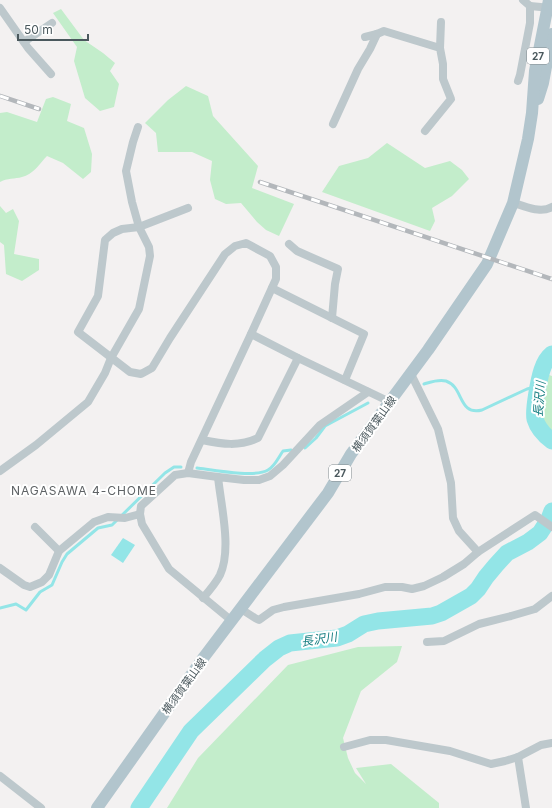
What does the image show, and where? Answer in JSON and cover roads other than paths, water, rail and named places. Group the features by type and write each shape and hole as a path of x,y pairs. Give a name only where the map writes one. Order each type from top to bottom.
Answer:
{"main road":[{"name":"横須賀葉山線","path":"98,808 204,658 328,493 351,454 456,310 487,264 512,203 528,139 532,113 535,71 550,5"},
{"name":"横須賀葉山線","path":"532,113 543,83 552,34"}],"street":[{"path":"523,0 530,6 550,5"},
{"path":"518,81 530,23 530,6"},
{"path":"0,8 24,42 51,74"},
{"path":"424,131 451,100 443,79 443,64 440,48 441,22"},
{"path":"24,42 52,23"},
{"path":"365,37 384,31 440,48"},
{"path":"334,124 358,69 377,34"},
{"path":"0,472 36,445 88,402 139,308 150,256 149,247 139,228 126,171 138,127"},
{"path":"512,203 540,211 547,210 552,207"},
{"path":"188,208 139,228 122,229 113,233 105,240 98,296 78,332 130,372 141,374 152,368 225,254 235,246 246,243 270,256 276,267 276,279 191,462 188,473"},
{"path":"289,244 297,252 338,269 332,318"},
{"path":"272,288 364,334 345,380"},
{"path":"251,334 390,402"},
{"path":"202,440 224,444 247,443 258,438 298,358"},
{"path":"410,372 438,429 451,483 453,518 459,531 478,552"},
{"path":"232,621 169,570 142,524 140,514 141,506 176,475 188,473 244,480 259,480 270,476 283,465 320,425 368,392"},
{"path":"203,598 219,577 225,562 226,549 218,477"},
{"path":"0,568 24,585 30,587 42,582 48,575 59,551 94,522 108,517 126,518 140,514"},
{"path":"241,609 259,620 273,610 359,594 385,587 402,587 412,589 424,586 443,577 464,564 478,552 535,515 552,527"},
{"path":"35,527 59,551"},
{"path":"427,642 444,641 479,624 535,608 552,596"},
{"path":"344,746 370,740 386,740 450,751 491,764 518,757 541,745 552,743"},
{"path":"518,757 526,808"},
{"path":"0,776 41,808"}],"water":[{"path":"123,538 135,545 123,563 111,555"}],"waterway":[{"name":"長沢川","path":"552,354 546,361 541,374 535,409 536,423 544,434 552,441"},
{"path":"424,384 443,380 452,384 465,405 474,411 482,410 527,389 539,386"},
{"path":"305,448 316,438 325,426 368,403"},
{"path":"197,468 234,473 262,472 273,466 283,451 291,450"},
{"path":"0,608 16,604 26,610 40,592 52,585 67,554 98,528 112,525 165,473 174,467 181,467"},
{"name":"長沢川","path":"139,808 191,731 265,659 279,648 290,643 337,638 348,634 364,624 378,621 432,616 441,613 471,596 507,553 528,542 540,533 552,511"}],"railway":[{"path":"0,96 39,109"},
{"path":"260,182 552,279"}],"district":[{"name":"NAGASAWA 4-CHOME","path":"84,490"}]}
